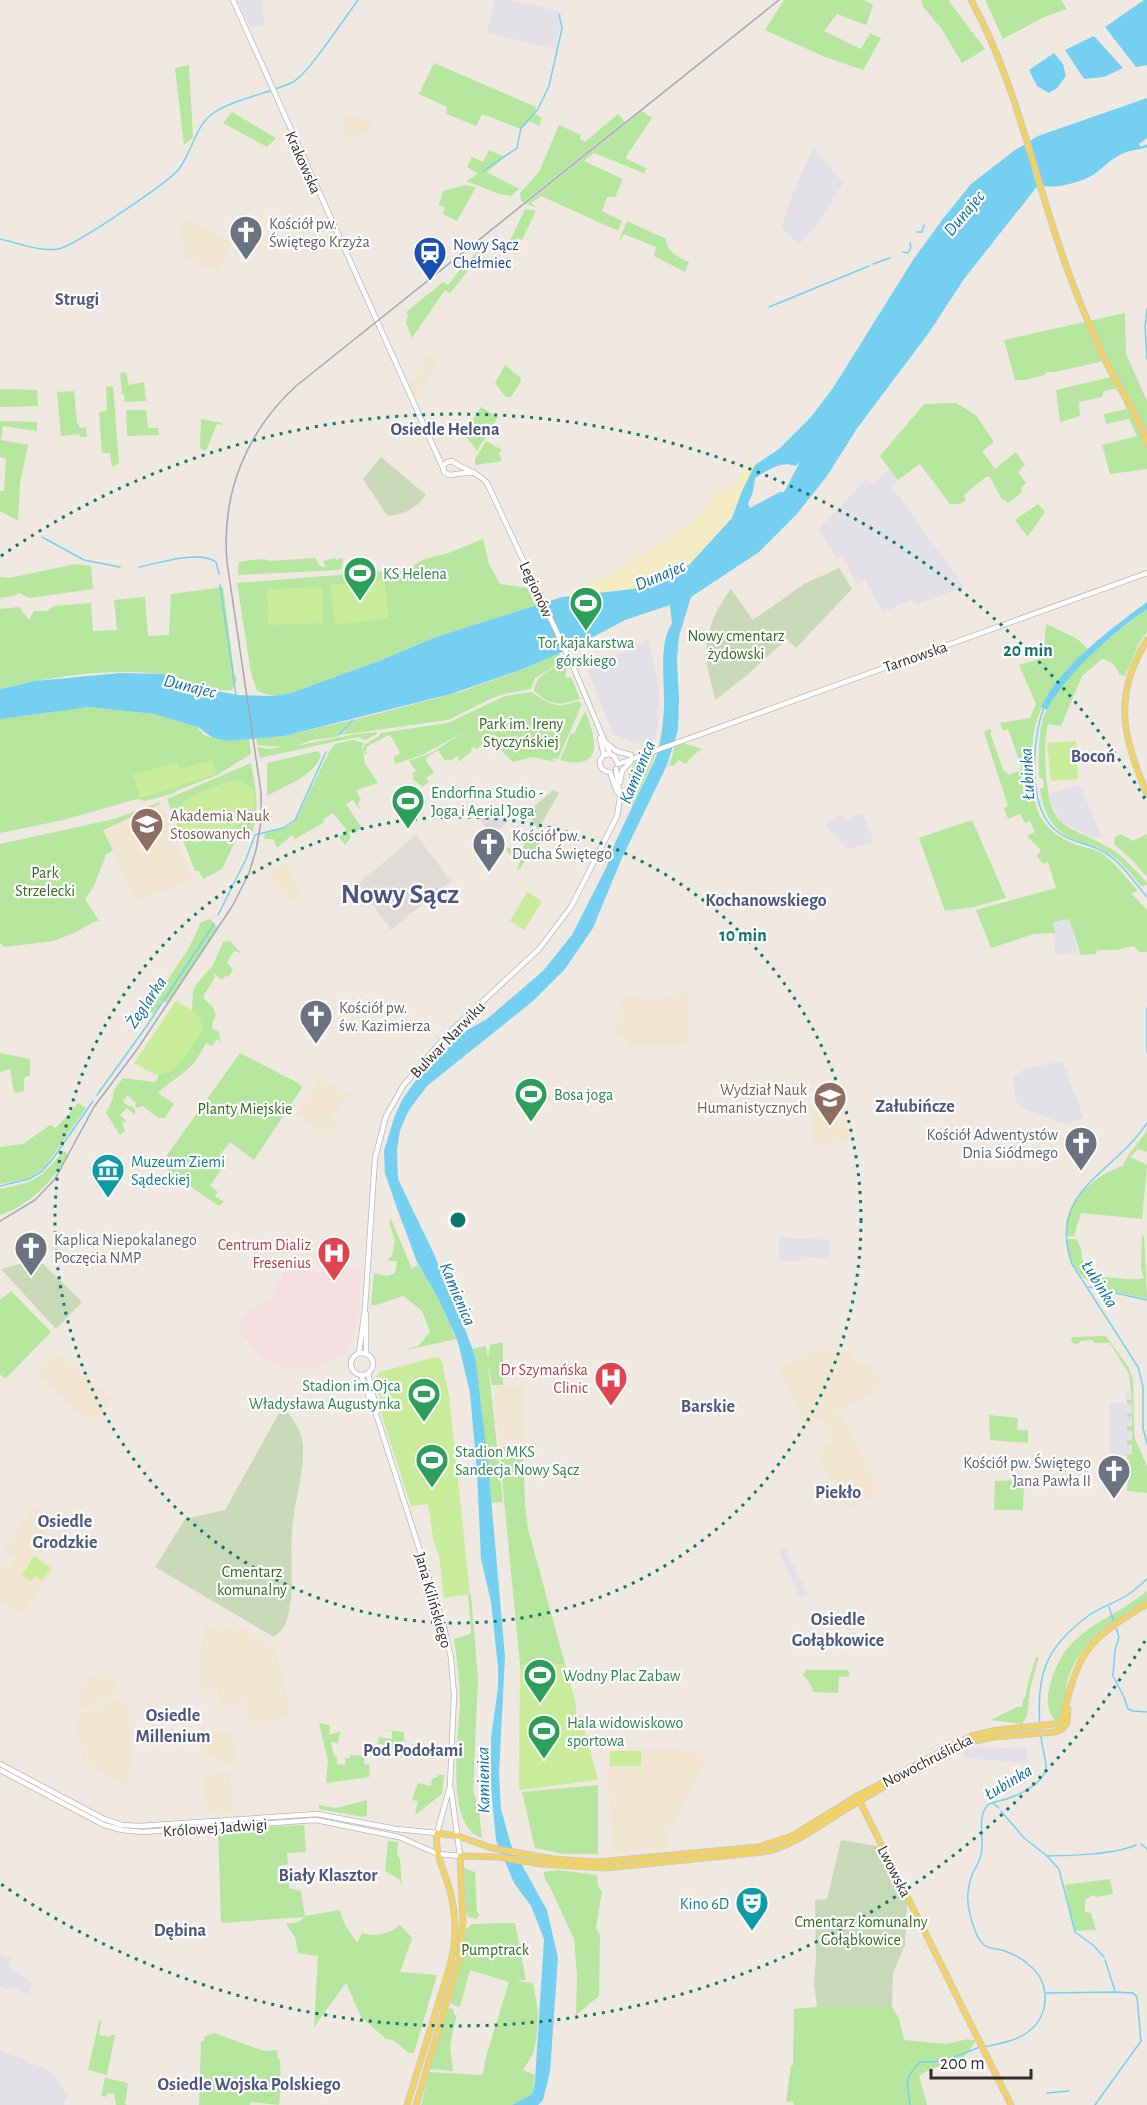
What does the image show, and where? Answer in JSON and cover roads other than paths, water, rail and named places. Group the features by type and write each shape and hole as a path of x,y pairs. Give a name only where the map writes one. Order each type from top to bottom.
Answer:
{"main road":[{"name":"Krakowska","path":"233,0 443,468"},
{"path":"971,0 993,44 1008,83 1069,274 1106,362 1147,444"},
{"path":"437,454 474,472"},
{"path":"448,461 443,468 447,474 474,472"},
{"path":"455,473 456,465"},
{"name":"Legionów","path":"474,472 487,483 575,671 607,755"},
{"name":"Tarnowska","path":"632,757 1147,573"},
{"path":"1147,640 1129,679 1124,711 1129,748 1147,794"},
{"name":"Legionów","path":"599,730 607,755"},
{"path":"603,740 616,752 632,757"},
{"path":"610,772 603,770 600,760 607,755 616,764"},
{"path":"610,772 616,764 632,757"},
{"path":"619,785 622,771 632,757"},
{"name":"Bulwar Narwiku","path":"359,1353 365,1308 375,1158 389,1110 404,1086 445,1038 539,949 560,924 582,889 611,830 619,807 616,764"},
{"path":"610,772 616,786 619,807"},
{"name":"Bulwar Narwiku","path":"365,1308 366,1353"},
{"path":"359,1353 366,1353 373,1362 372,1368 368,1373 361,1375 351,1366 352,1359 359,1353"},
{"name":"Jana Kilińskiego","path":"368,1373 378,1420"},
{"name":"Jana Kilińskiego","path":"361,1375 378,1420 448,1641 454,1695 450,1786 460,1856"},
{"path":"1069,1695 1068,1720 1062,1729 1057,1723 1063,1718 1069,1695 1077,1667 1104,1632 1147,1604"},
{"name":"Nowochruślicka","path":"858,1798 960,1741 1000,1730 1057,1723"},
{"name":"Nowochruślicka","path":"858,1798 964,1745 994,1737 1055,1732 1062,1729"},
{"name":"Królowej Jadwigi","path":"0,1764 104,1819 122,1825 140,1826 317,1814 396,1829 437,1833"},
{"name":"Królowej Jadwigi","path":"0,1770 114,1829 142,1832 316,1821 399,1837 438,1854 449,1857 460,1856"},
{"name":"Jana Kilińskiego","path":"437,1833 450,1786"},
{"path":"407,2105 454,1947 454,1907 438,1854 437,1833 458,1836 483,1846 535,1856 564,1860 616,1861 758,1847 792,1836 858,1798"},
{"path":"416,2105 459,1960 463,1922 460,1856 482,1855 536,1863 616,1868 764,1852 798,1840 858,1798"},
{"name":"Lwowska","path":"858,1798 1011,2105"},
{"path":"419,2067 427,2070"}],"water":[{"path":"1147,0 1147,65 1136,67 1105,27"},
{"path":"1094,36 1123,68 1104,77 1084,79 1065,50"},
{"path":"1054,53 1063,64 1066,76 1057,88 1049,93 1037,86 1029,70"},
{"name":"Dunajec","path":"1147,98 1147,138 1139,144 1141,147 1147,144 1147,147 1120,155 1093,175 1081,180 1051,187 1039,184 964,279 928,334 858,427 827,476 796,515 759,552 691,597 679,636 678,730 667,765 621,860 593,928 565,969 533,1001 427,1086 409,1110 400,1130 397,1151 398,1179 434,1254 475,1356 488,1463 505,1657 499,1774 501,1809 511,1845 547,1910 558,1958 550,2072 543,2100 538,2105 512,2105 532,2094 535,2081 544,1939 531,1906 514,1883 496,1840 491,1788 491,1738 498,1687 498,1667 491,1602 481,1559 470,1393 458,1342 439,1300 417,1262 397,1208 385,1173 384,1151 402,1100 416,1080 464,1032 487,1019 543,971 572,935 607,866 615,843 657,755 664,708 665,641 672,624 670,605 625,620 576,646 523,669 451,694 284,736 229,741 213,738 198,727 154,714 90,707 0,719 0,689 35,681 120,673 162,674 217,691 238,695 273,696 291,693 379,661 436,637 562,597 633,589 654,584 689,565 732,518 755,465 779,449 811,417 833,388 913,260 971,184 1015,150 1038,136","holes":["800,462 784,492 750,508 748,504 755,478 774,467 785,464 795,466"]},
{"path":"1147,602 1147,609 1105,642 1077,669 1047,710 1041,707 1074,662"}],"waterway":[{"path":"0,239 36,248 58,249 67,246 120,213 158,187 179,169 206,119 212,114 229,105 293,82 300,77 358,0"},
{"path":"483,171 517,148 521,128 538,109 549,86 561,33 559,15"},
{"path":"917,232 922,232 924,225"},
{"path":"903,252 908,253 910,243"},
{"path":"873,264 890,258"},
{"path":"769,307 869,266"},
{"name":"Łubinka","path":"1147,309 1145,327 1147,359"},
{"path":"42,537 84,560 120,567"},
{"path":"139,567 178,558 199,557 216,562 219,574"},
{"path":"220,585 233,673"},
{"path":"233,675 236,695"},
{"name":"Łubinka","path":"1044,707 1037,736 1034,771 1036,789 1046,819 1061,834 1109,855 1147,897"},
{"name":"Żeglarka","path":"339,735 353,720"},
{"name":"Żeglarka","path":"218,915 246,859 255,835 283,828 295,820 326,752"},
{"name":"Żeglarka","path":"97,1095 146,1027 214,924"},
{"name":"Łubinka","path":"1147,1008 1147,1053"},
{"name":"Żeglarka","path":"0,1186 29,1179 42,1171 93,1101"},
{"name":"Łubinka","path":"1147,1123 1133,1141 1087,1185 1068,1218 1066,1239 1072,1264 1138,1367 1143,1387 1143,1428 1147,1444"},
{"path":"1089,1287 1147,1300"},
{"name":"Łubinka","path":"1040,1730 1042,1680 1052,1653 1073,1628 1088,1616 1134,1591 1147,1579"},
{"path":"1109,1607 1113,1620"},
{"path":"1116,1628 1119,1637 1115,1650 1113,1676 1128,1709 1147,1712"},
{"name":"Łubinka","path":"984,2047 1007,2042 1028,2032 1041,2017 1044,2008 1044,1989 1036,1972 1015,1955 984,1945 973,1925 968,1899 970,1881 980,1860 984,1810 990,1804 1020,1794 1042,1778 1046,1767 1041,1735"},
{"path":"993,1803 999,1808"},
{"path":"1001,1811 1024,1838 1046,1855 1059,1869 1075,1932 1093,1945 1104,1957"},
{"path":"1141,1844 1147,1849"},
{"path":"1048,1856 1106,1852 1136,1845"},
{"path":"1105,1960 1115,1991"},
{"path":"1046,1993 1115,1992 1133,1993 1137,1997 1141,2041 1095,2105"},
{"name":"Łubinka","path":"910,2105 907,2082 920,2062 952,2058 980,2047"},
{"path":"1047,2093 1069,2091"}],"railway":[{"path":"0,1221 35,1200 55,1179 94,1107 138,1048 233,905 249,873 261,822 261,792 227,562 226,537 228,512 240,466 263,423 296,386 779,0"}],"place":[{"name":"Kościół pw. Świętego Krzyża","path":"246,261"},
{"name":"Nowy Sącz Chełmiec","path":"430,282"},
{"name":"KS Helena","path":"360,602"},
{"name":"Tor kajakarstwa górskiego","path":"586,632"},
{"name":"Endorfina Studio - Joga i Aerial Joga","path":"408,830"},
{"name":"Akademia Nauk Stosowanych","path":"147,853"},
{"name":"Kościół pw. Ducha Świętego","path":"489,873"},
{"name":"Kościół pw. św. Kazimierza","path":"316,1045"},
{"name":"Bosa joga","path":"531,1123"},
{"name":"Wydział Nauk Humanistycznych","path":"830,1127"},
{"name":"Kościół Adwentystów Dnia Siódmego","path":"1081,1172"},
{"name":"Muzeum Ziemi Sądeckiej","path":"108,1199"},
{"name":"Kaplica Niepokalanego Poczęcia NMP","path":"31,1277"},
{"name":"Centrum Dializ Fresenius","path":"334,1282"},
{"name":"Dr Szymańska Clinic","path":"611,1407"},
{"name":"Stadion im.Ojca Władysława Augustynka","path":"424,1423"},
{"name":"Stadion MKS Sandecja Nowy Sącz","path":"432,1489"},
{"name":"Kościół pw. Świętego Jana Pawła II","path":"1114,1500"},
{"name":"Wodny Plac Zabaw","path":"540,1704"},
{"name":"Hala widowiskowo sportowa","path":"544,1760"},
{"name":"Kino 6D","path":"752,1932"}],"district":[{"name":"Strugi","path":"77,299"},
{"name":"Osiedle Helena","path":"445,429"},
{"name":"Bocoń","path":"1093,756"},
{"name":"Nowy Sącz","path":"400,893"},
{"name":"Kochanowskiego","path":"766,900"},
{"name":"Załubińcze","path":"915,1106"},
{"name":"Barskie","path":"708,1406"},
{"name":"Piekło","path":"838,1492"},
{"name":"Osiedle Grodzkie","path":"65,1531"},
{"name":"Osiedle Gołąbkowice","path":"838,1629"},
{"name":"Osiedle Millenium","path":"173,1725"},
{"name":"Pod Podołami","path":"413,1750"},
{"name":"Biały Klasztor","path":"328,1875"},
{"name":"Dębina","path":"180,1930"},
{"name":"Osiedle Wojska Polskiego","path":"249,2084"}],"park label":[{"name":"Nowy cmentarz żydowski","path":"736,644"},
{"name":"Park im. Ireny Styczyńskiej","path":"521,732"},
{"name":"Park Strzelecki","path":"45,881"},
{"name":"Planty Miejskie","path":"245,1108"},
{"name":"Cmentarz komunalny","path":"252,1580"},
{"name":"Cmentarz komunalny Gołąbkowice","path":"861,1930"},
{"name":"Pumptrack","path":"495,1949"}],"water label":[{"name":"Kamienica","path":"637,772"},
{"name":"Kamienica","path":"458,1294"},
{"name":"Kamienica","path":"483,1780"}]}
